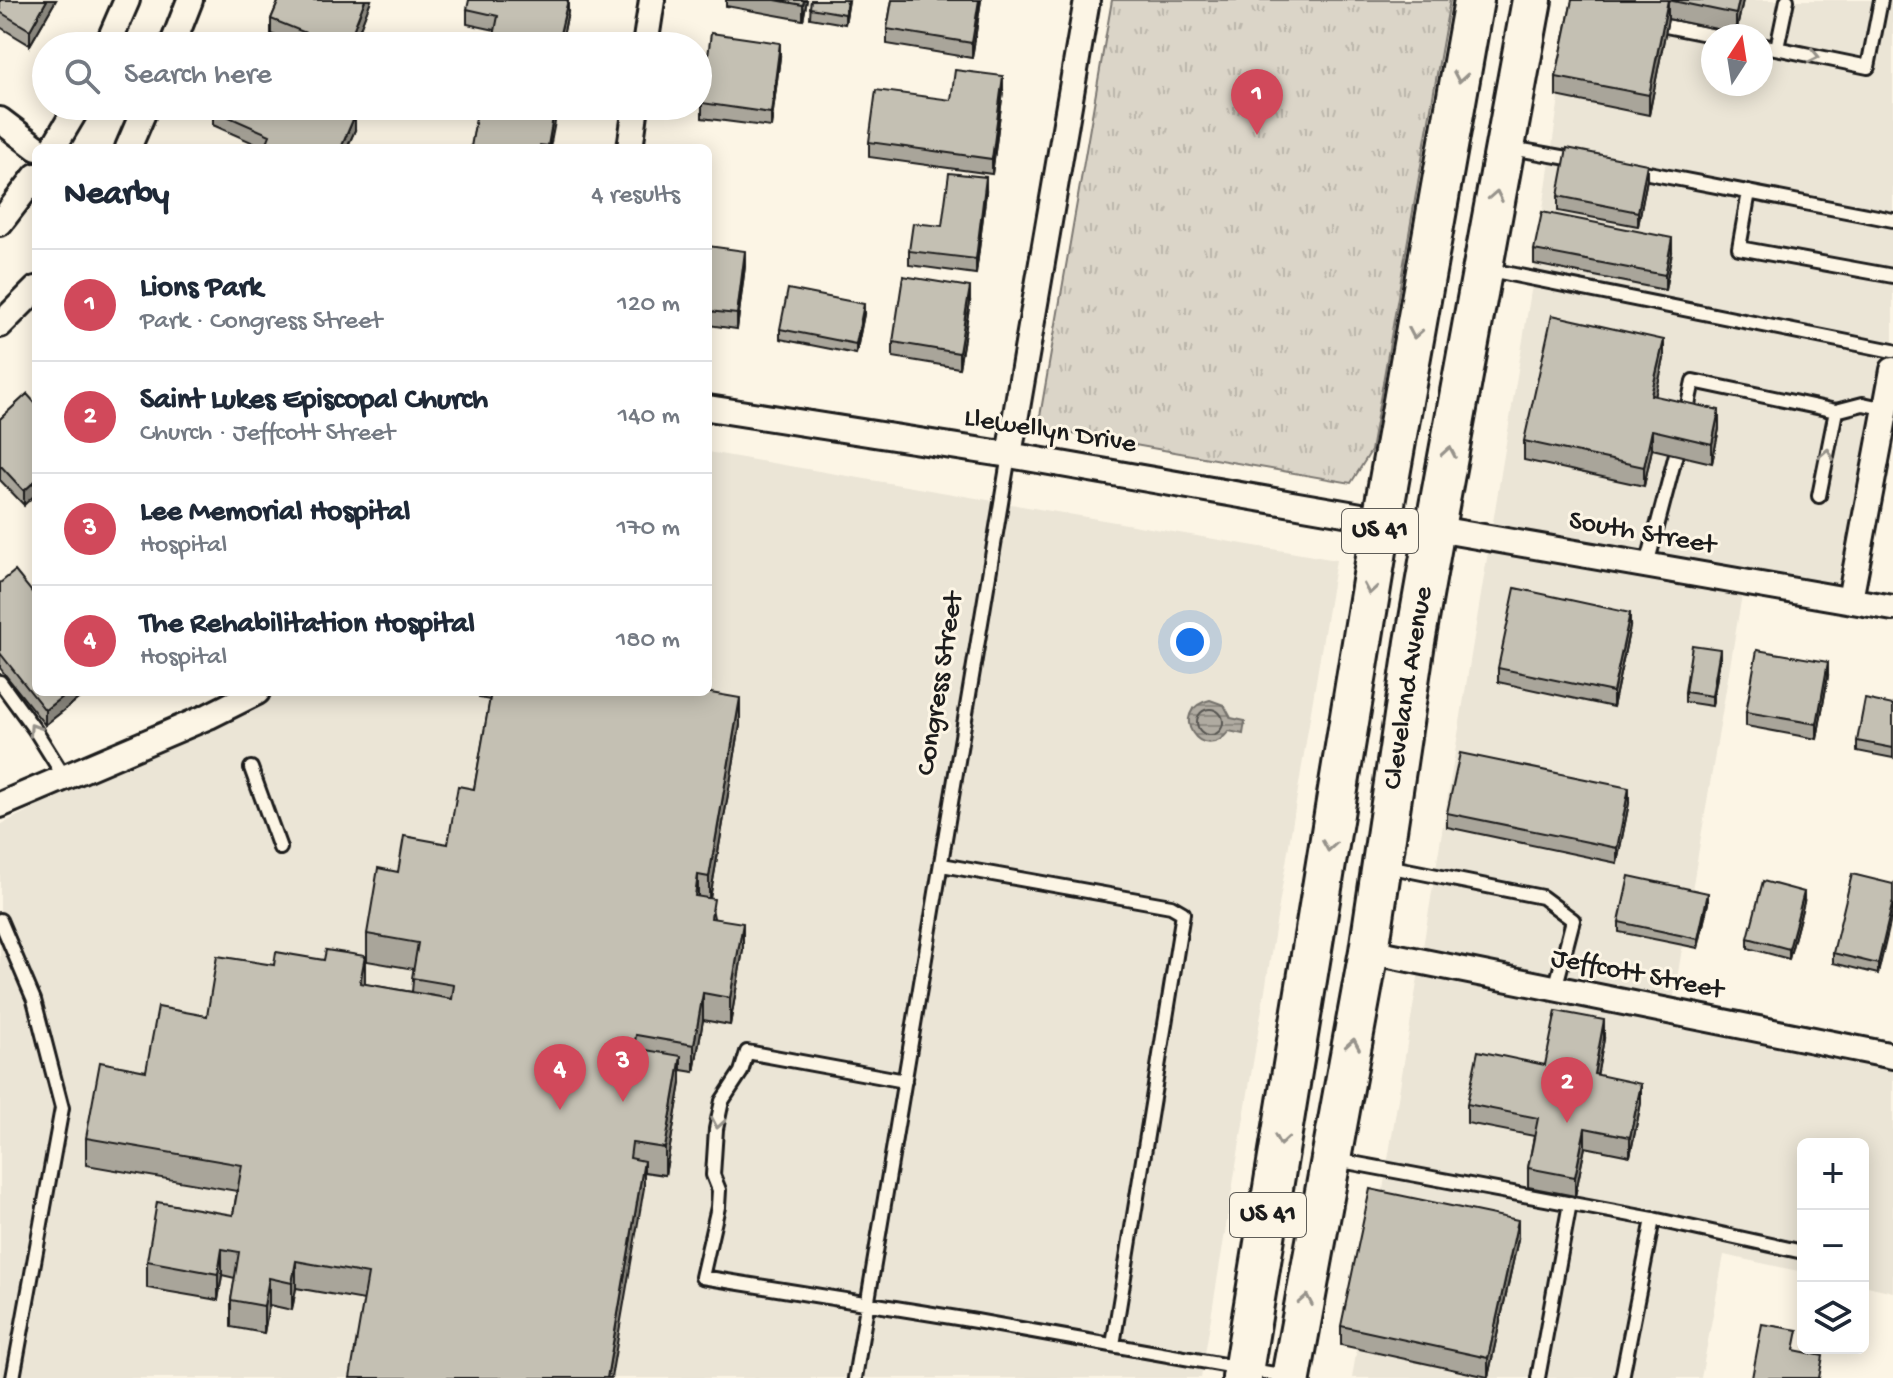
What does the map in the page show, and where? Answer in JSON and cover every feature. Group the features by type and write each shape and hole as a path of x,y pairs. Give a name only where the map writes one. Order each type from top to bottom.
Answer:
{"main road":[{"name":"Cleveland Avenue","path":"1243,1373 1382,520 1474,0"},
{"name":"Cleveland Avenue","path":"1293,1378 1369,951 1415,642 1532,0"}],"street":[{"path":"113,32 127,0"},
{"path":"177,32 190,0"},
{"path":"647,32 652,0"},
{"name":"Congress Street","path":"1009,455 1087,0"},
{"path":"0,120 32,144"},
{"path":"55,144 70,120"},
{"path":"130,144 140,120"},
{"path":"631,144 634,120"},
{"path":"0,223 32,181"},
{"path":"0,325 32,293"},
{"path":"1850,600 1893,370"},
{"name":"Llewellyn Drive","path":"712,409 1009,455 1382,520"},
{"name":"South Street","path":"1382,520 1893,608"},
{"path":"0,805 249,696"},
{"name":"Jeffcott Street","path":"1369,951 1893,1056"}],"lane":[{"path":"1777,48 1787,0"},
{"path":"1773,47 1868,67 1881,0"},
{"path":"1666,26 1701,33"},
{"path":"1506,147 1597,164"},
{"path":"1612,167 1893,220"},
{"path":"1749,192 1739,248 1893,276"},
{"path":"1482,268 1893,351"},
{"path":"1684,422 1693,381 1836,411 1863,404 1886,409"},
{"path":"1819,496 1836,411"},
{"name":"Congress Street","path":"855,1378 1009,455"},
{"path":"1647,565 1675,460"},
{"path":"0,682 65,778"},
{"path":"251,768 280,848"},
{"path":"942,865 1171,906 1183,913 1113,1345"},
{"path":"1383,866 1542,897 1573,920 1555,989"},
{"path":"0,920 34,1000 62,1108 13,1378"},
{"path":"905,1081 747,1052 741,1072 722,1101 716,1129 713,1175 719,1198 714,1234 702,1277 1113,1345 1243,1373 1293,1378"},
{"path":"1333,1159 1653,1219 1797,1251"},
{"path":"1538,1378 1570,1203"},
{"path":"1622,1378 1653,1219"}],"shaded area":[{"path":"1573,0 1893,0 1893,413 1852,611 1743,589 1670,1020 1893,1069 1893,1292 1869,1286 1869,1138 1797,1138 1797,1271 1724,1255 1701,1378 1352,1378 1533,279"},
{"path":"712,453 1336,560 1201,1378 0,1378 0,825 253,696 712,696"}],"green space":[{"path":"1112,0 1450,0 1371,451 1351,483 1038,428"}],"water":[{"path":"1210,700 1224,705 1231,718 1245,721 1243,734 1229,731 1219,740 1208,743 1192,733 1190,714 1197,706"}],"building":[{"path":"0,0 47,0 30,30 0,12"},
{"path":"279,0 365,0 352,32 303,32 271,19"},
{"path":"469,0 568,0 560,32 495,32 498,16 467,9"},
{"path":"775,0 804,0 803,5"},
{"path":"811,0 847,0 845,14 810,8"},
{"path":"892,0 979,0 972,43 887,29"},
{"path":"1572,0 1668,0 1649,95 1556,77"},
{"path":"1668,0 1739,0 1736,14"},
{"path":"712,33 780,43 771,113 712,104"},
{"path":"955,70 1003,76 992,159 869,142 876,90 951,100"},
{"path":"236,120 353,120 343,144 267,144 270,135"},
{"path":"476,120 553,120 548,144 472,144"},
{"path":"1567,148 1647,164 1638,212 1558,196"},
{"path":"949,173 986,177 976,259 909,251 913,223 942,226"},
{"path":"1542,212 1672,238 1665,275 1534,250"},
{"path":"712,247 745,251 737,314 712,311"},
{"path":"903,276 970,287 959,353 893,342"},
{"path":"788,289 864,304 856,344 780,329"},
{"path":"1552,315 1664,340 1651,395 1719,410 1712,444 1652,430 1644,467 1524,441"},
{"path":"27,394 32,400 32,484 24,491 0,465 0,419"},
{"path":"15,571 32,592 32,694 0,653 0,583"},
{"path":"1515,588 1630,613 1613,692 1498,668"},
{"path":"1692,645 1720,649 1712,696 1685,692"},
{"path":"1757,650 1828,662 1817,724 1746,712"},
{"path":"712,693 740,698 709,877 698,875 695,896 714,899 711,918 743,923 730,998 703,993 694,1045 636,1035 634,1048 681,1056 665,1148 632,1143 630,1158 644,1161 607,1378 350,1378 368,1274 296,1261 292,1283 269,1278 264,1306 231,1300 239,1252 222,1249 218,1274 147,1261 157,1202 233,1215 242,1165 86,1138 100,1062 146,1071 158,1007 207,1016 217,956 274,965 276,952 324,960 326,950 365,956 360,983 452,999 454,985 412,978 418,943 367,934 378,868 398,872 404,836 448,844 458,786 474,789 490,696 712,696"},
{"path":"34,696 63,696 45,710"},
{"path":"1865,699 1893,705 1893,748 1857,741"},
{"path":"1460,753 1629,788 1617,848 1447,813"},
{"path":"1852,874 1893,884 1893,901 1878,964 1833,953"},
{"path":"1629,876 1708,893 1698,939 1619,922"},
{"path":"1763,881 1804,892 1789,949 1748,938"},
{"path":"1556,1011 1604,1020 1594,1074 1641,1084 1630,1137 1585,1128 1575,1177 1528,1168 1538,1118 1467,1104 1478,1051 1545,1065"},
{"path":"1370,1189 1518,1220 1488,1358 1341,1326"},
{"path":"1762,1324 1797,1330 1794,1350 1797,1354 1823,1356 1819,1378 1752,1378"}],"place":[{"name":"Lions Park","path":"1257,135"},
{"name":"Lee Memorial Hospital","path":"623,1102"},
{"name":"The Rehabilitation Hospital","path":"560,1110"},
{"name":"Saint Lukes Episcopal Church","path":"1567,1123"}]}
